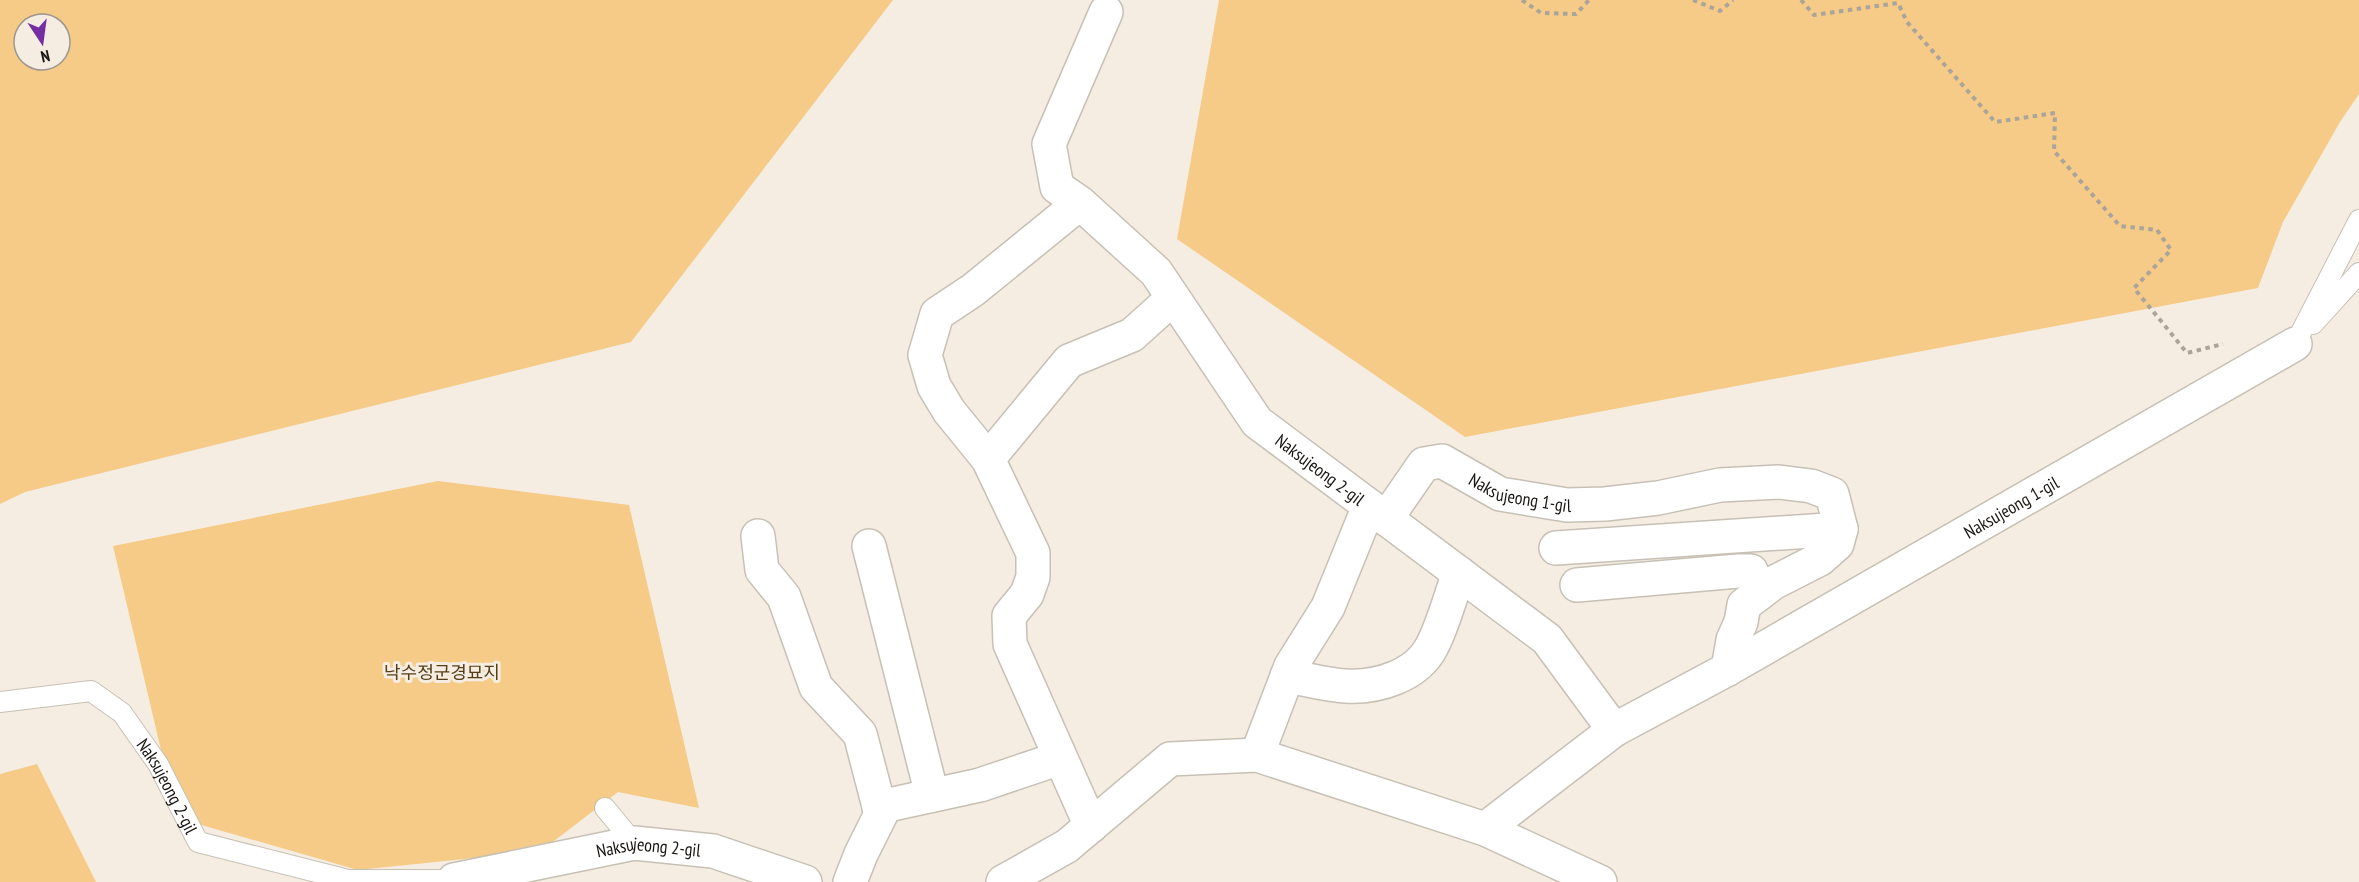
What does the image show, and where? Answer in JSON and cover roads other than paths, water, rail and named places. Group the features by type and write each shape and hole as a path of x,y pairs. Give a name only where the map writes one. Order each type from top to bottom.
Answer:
{"street":[{"name":"Naksujeong 2-gil","path":"1106,12 1049,144 1058,187 1080,202 1156,272 1257,422 1378,512 1328,607 1287,676 1257,755"},
{"path":"1080,202 973,290 937,314 926,355 934,386 950,411 988,459 1033,553 1034,577 1027,594 1009,616 1010,644 1091,826"},
{"path":"988,459 1069,361 1132,334 1173,298"},
{"name":"Naksujeong 1-gil","path":"1485,829 1614,730 1728,669 2295,344"},
{"name":"Naksujeong 1-gil","path":"1378,512 1424,464 1442,461 1500,494 1567,505 1605,504 1658,498 1720,485 1779,482 1811,486 1832,494 1841,529"},
{"path":"1378,512 1547,639 1614,730"},
{"path":"1556,548 1841,529 1837,544 1829,553 1773,583 1744,605 1741,622 1733,640 1728,669"},
{"path":"758,536 762,570 784,597 816,687 860,734 881,814 850,882"},
{"path":"869,546 932,795"},
{"path":"1577,585 1738,571 1751,572 1760,593"},
{"path":"1287,676 1345,686 1369,685 1401,675 1421,663 1432,647 1459,573"},
{"path":"1002,882 1066,846 1170,759 1257,755 1485,829 1600,882"},
{"path":"879,807 980,784 1060,758"},
{"name":"Naksujeong 2-gil","path":"454,880 634,843 712,851 805,882"}],"lane":[{"path":"2295,344 2359,220"},
{"path":"2295,344 2359,273"},
{"name":"Naksujeong 2-gil","path":"0,702 91,691 122,713 158,764 198,842 348,880 454,880"},
{"path":"605,808 634,843"}],"park label":[{"name":"낙수정군경묘지","path":"442,672"}]}
